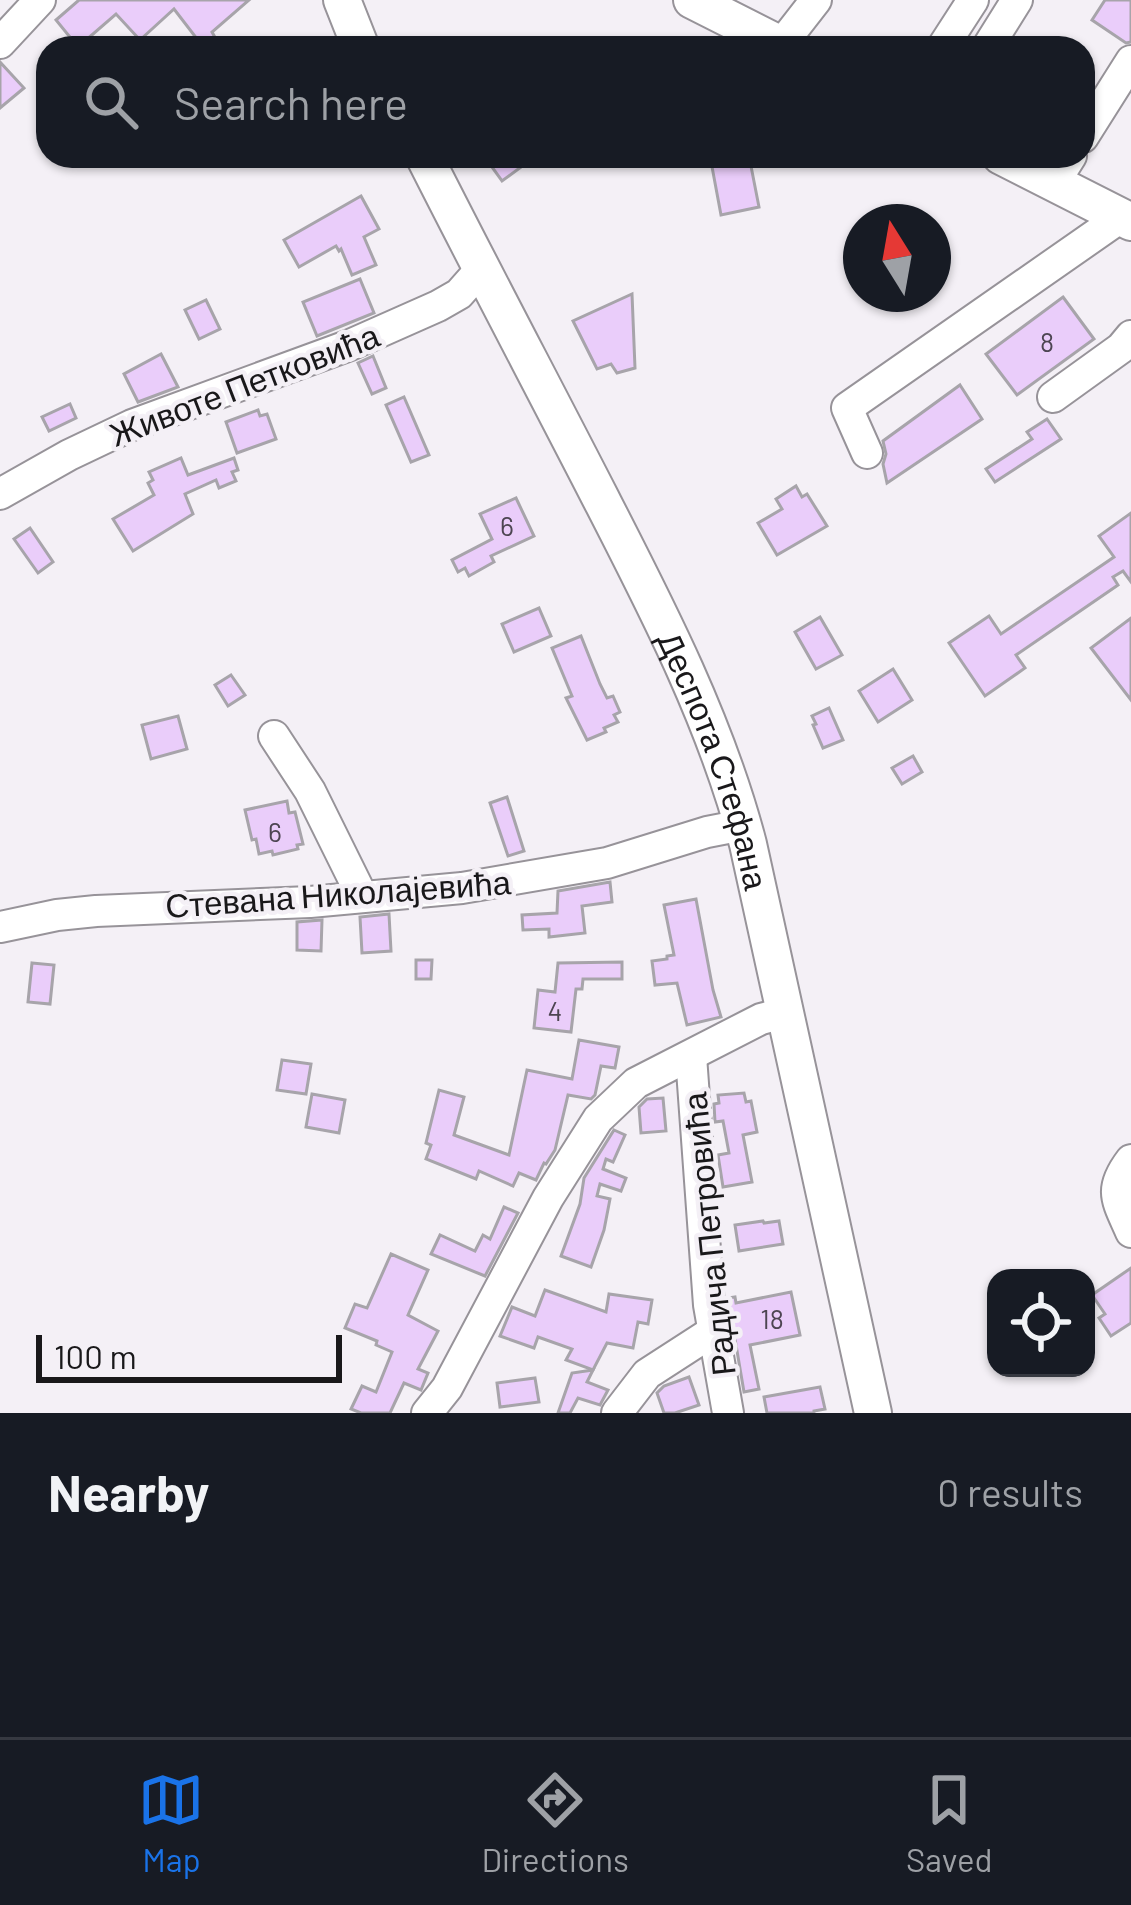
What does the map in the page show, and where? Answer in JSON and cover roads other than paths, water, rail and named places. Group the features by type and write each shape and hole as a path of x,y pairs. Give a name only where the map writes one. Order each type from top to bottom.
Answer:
{"main road":[{"path":"342,0 356,36"},
{"path":"366,0 377,36"},
{"path":"692,0 764,36"},
{"name":"Деспота Стефана","path":"430,168 646,587 717,746 742,825 873,1413"},
{"path":"1062,169 1126,219"}],"street":[{"path":"0,43 40,0"},
{"path":"791,36 816,0"},
{"path":"950,36 973,0"},
{"path":"994,36 1017,0"},
{"path":"1095,118 1131,61"},
{"path":"867,453 847,408 1126,219"},
{"name":"Животе Петковића","path":"0,494 132,425 350,345 438,306 459,294 482,268"},
{"path":"1053,397 1131,336"},
{"path":"274,736 310,791 362,896"},
{"name":"Стевана Николајевића","path":"0,927 96,910 230,906 462,888 607,863 742,825"},
{"path":"427,1413 461,1364 587,1132 636,1083 761,1019 783,1013"},
{"name":"Радича Петровића","path":"691,1055 712,1332 728,1413"},
{"path":"1131,1160 1118,1176 1116,1189 1131,1232"},
{"path":"617,1413 647,1374 712,1332"}]}
